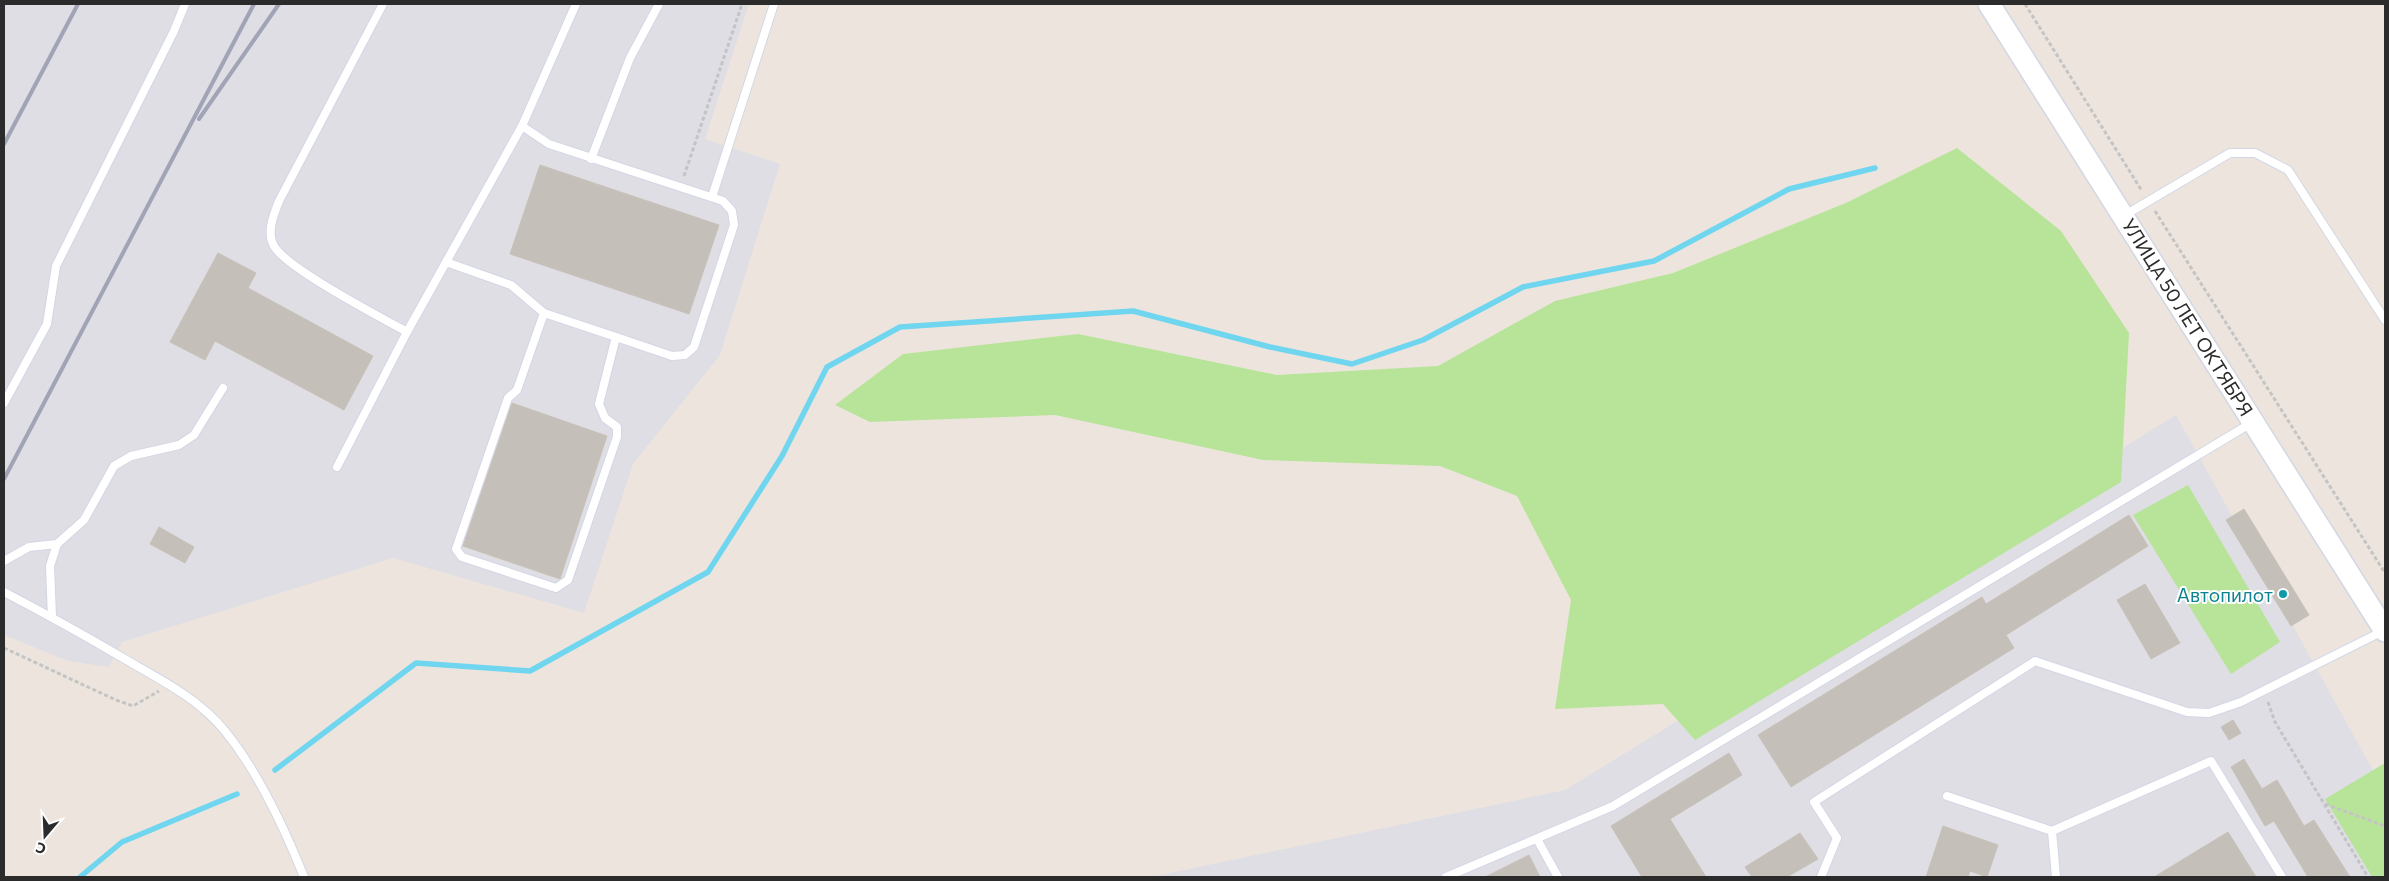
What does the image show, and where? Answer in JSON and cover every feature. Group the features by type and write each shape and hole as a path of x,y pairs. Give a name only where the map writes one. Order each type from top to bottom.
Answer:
{"main road":[{"name":"УЛИЦА 50 ЛЕТ ОКТЯБРЯ","path":"1989,4 2385,630"}],"lane":[{"path":"4,403 47,324 56,266 174,31 185,4"},
{"path":"383,4 279,201 271,223 273,246 291,265 407,332"},
{"path":"337,467 407,332 522,126 576,4"},
{"path":"592,159 630,58 659,4"},
{"path":"712,197 774,4"},
{"path":"446,262 512,285 544,314 672,356 685,355 694,347 734,225 732,211 723,201 549,144 522,126"},
{"path":"2124,215 2230,153 2255,153 2288,170 2385,320"},
{"path":"544,314 517,390 508,398 456,549 462,557 556,588 568,580 617,437 616,427 605,418 599,404 616,338"},
{"path":"52,617 50,566 57,544 84,520 114,466 131,456 179,445 194,435 223,388"},
{"path":"1446,877 1613,806 2254,421"},
{"path":"4,560 29,547 57,544"},
{"path":"4,592 52,617 170,685 200,707 224,730 270,802 304,877"},
{"path":"1821,877 1837,838 1814,802 2035,661 2187,712 2209,713 2264,692 2385,630"},
{"path":"1947,796 2052,831 2211,761 2282,877"},
{"path":"2052,831 2056,877"},
{"path":"1537,839 1558,877"}],"path":[{"path":"681,187 742,4"},
{"path":"2025,4 2385,573"},
{"path":"4,648 133,706 170,685"},
{"path":"2264,692 2275,722 2368,877"},
{"path":"2324,804 2385,826"}],"shaded area":[{"path":"4,4 749,4 705,139 780,164 720,355 633,464 584,613 393,558 122,642 109,667 68,661 4,635"},
{"path":"2176,415 2385,792 2385,877 1151,877 1565,790"}],"green space":[{"path":"1957,148 2061,231 2129,333 2121,482 1695,740 1663,704 1555,709 1571,600 1517,496 1440,466 1263,460 1055,415 870,422 835,405 903,354 1078,334 1277,375 1438,366 1555,301 1673,273 1848,202"},
{"path":"2188,485 2280,642 2231,674 2133,515"},
{"path":"2385,763 2385,877 2372,877 2325,799"}],"building":[{"path":"540,165 719,225 689,314 510,254"},
{"path":"218,253 256,273 248,288 373,356 344,410 215,341 205,360 170,342"},
{"path":"512,403 607,436 560,579 463,546"},
{"path":"2244,509 2309,615 2291,626 2226,520"},
{"path":"2129,515 2148,546 2006,635 2014,648 1791,787 1758,735 1982,597 1986,604"},
{"path":"159,527 194,547 185,563 150,544"},
{"path":"2145,584 2180,643 2151,659 2117,600"},
{"path":"2233,720 2241,733 2229,740 2221,727"},
{"path":"1729,753 1742,775 1670,819 1706,877 1642,877 1611,826"},
{"path":"2244,759 2262,789 2277,780 2304,826 2314,820 2350,877 2308,877 2274,821 2265,826 2231,767"},
{"path":"1943,826 1998,845 1987,877 1970,871 1968,877 1926,877"},
{"path":"2228,832 2256,877 2154,877"},
{"path":"1800,833 1818,859 1787,877 1752,877 1745,867"},
{"path":"1529,855 1540,877 1485,877"}],"waterway":[{"path":"275,770 416,663 530,671 708,572 782,456 827,367 900,327 1133,311 1270,347 1352,364 1423,340 1523,287 1654,261 1789,189 1875,168"},
{"path":"80,877 122,842 237,794"}],"railway":[{"path":"4,144 78,4"},
{"path":"4,479 254,4"},
{"path":"199,119 279,4"}],"place":[{"name":"Автопилот","path":"2283,594"}]}
